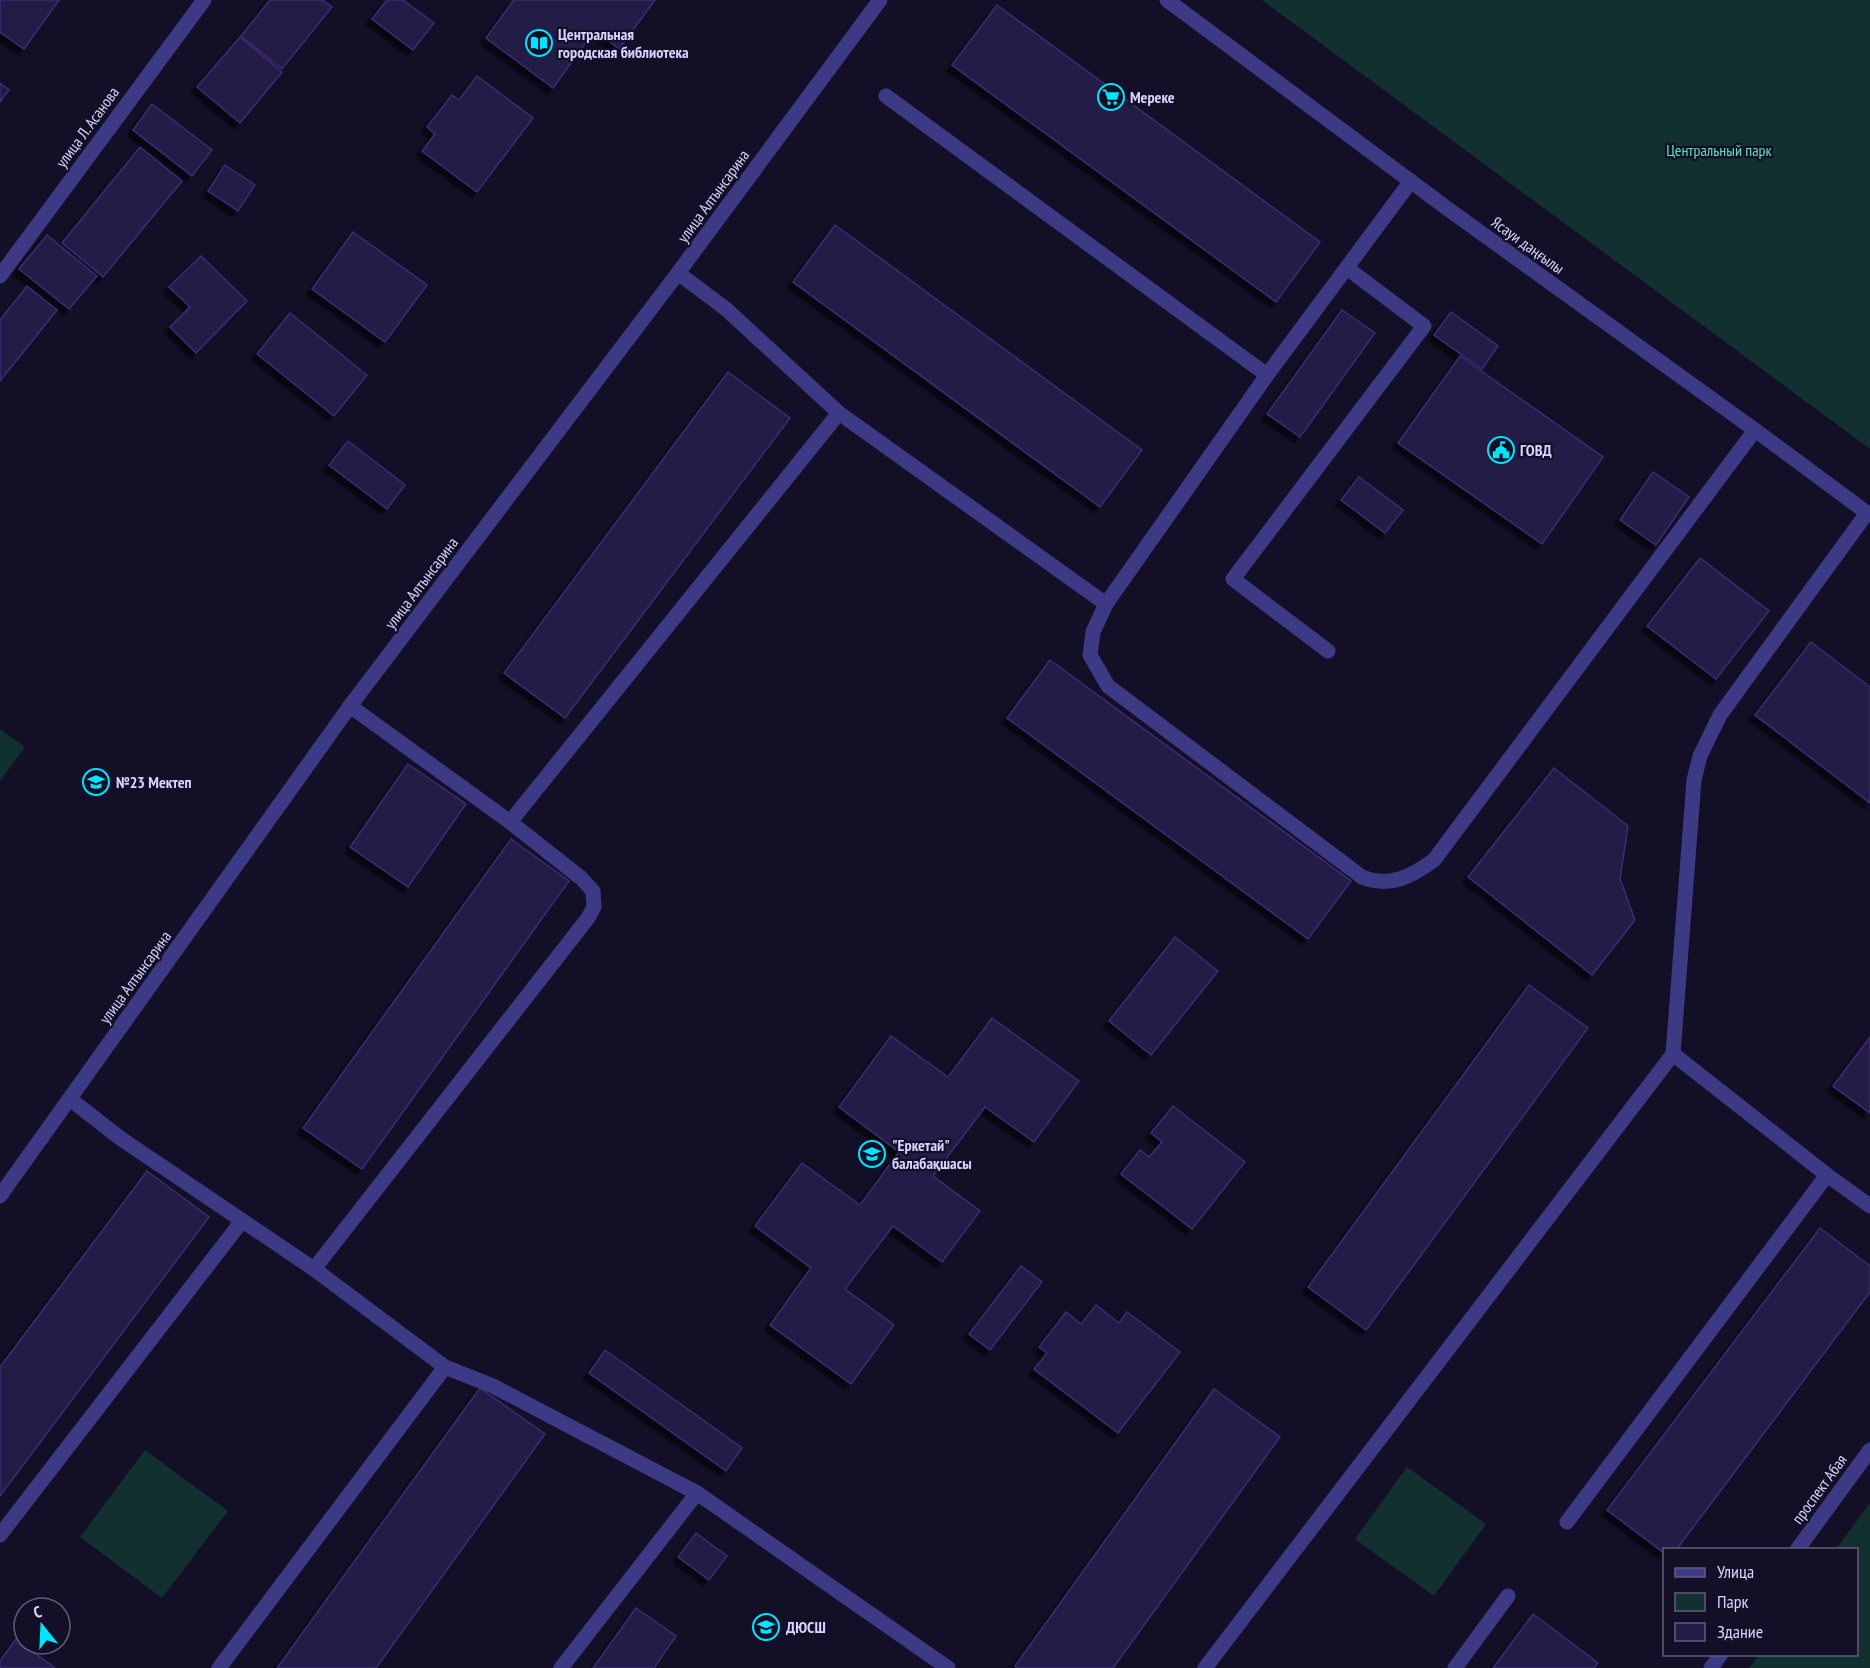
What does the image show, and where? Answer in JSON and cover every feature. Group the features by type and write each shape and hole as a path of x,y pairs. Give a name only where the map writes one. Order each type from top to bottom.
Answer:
{"street":[{"name":"улица Л. Асанова","path":"0,276 204,0"},
{"name":"улица Алтынсарина","path":"0,1196 350,706 678,273 880,0"},
{"name":"Ясауи даңғылы","path":"1167,0 1448,209 1869,514"},
{"path":"886,96 1267,375"},
{"path":"1410,181 1267,375 1106,604 1093,632 1089,656 1108,686 1362,878 1373,882 1412,876 1434,860 1755,430"},
{"path":"1329,651 1233,579 1424,326 1347,268"},
{"path":"678,273 726,309 839,413 1106,604"},
{"path":"510,822 839,413"},
{"path":"1205,1668 1673,1054 1694,780 1700,756 1719,715 1869,514"},
{"path":"314,1269 588,918 594,907 592,891 581,878 510,822 350,706"},
{"path":"1673,1054 1870,1206"},
{"path":"70,1099 120,1138 314,1269 445,1367 494,1386 697,1493 948,1668"},
{"path":"1567,1522 1827,1175"},
{"path":"0,1535 242,1221"},
{"path":"219,1668 445,1367"},
{"name":"проспект Абая","path":"1798,1548 1870,1450"},
{"path":"561,1668 697,1493"},
{"path":"1455,1668 1508,1596"}],"green space":[{"name":"Центральный парк","path":"1262,0 1870,0 1870,449"},
{"path":"0,729 25,747 0,781"},
{"path":"145,1450 228,1511 162,1598 80,1537"},
{"path":"1407,1467 1486,1524 1434,1596 1355,1539"},
{"path":"1870,1503 1870,1668 1749,1668 1758,1656 1858,1656 1858,1548 1837,1548"}],"building":[{"path":"0,0 59,0 24,49 0,32"},
{"path":"270,0 322,0 332,7 282,69 241,36"},
{"path":"387,0 403,0 434,23 413,50 372,19"},
{"name":"Центральная городская библиотека","path":"514,0 655,0 619,49 595,30 553,88 486,38"},
{"path":"997,5 1320,242 1276,302 952,65"},
{"path":"240,37 282,72 240,123 197,87"},
{"path":"477,76 533,118 477,192 422,151 435,134 427,127 452,95 459,100"},
{"path":"0,83 9,90 0,102"},
{"path":"152,104 212,150 192,176 133,130"},
{"path":"140,147 182,181 103,277 62,243"},
{"path":"225,165 255,185 238,211 208,191"},
{"path":"835,225 1142,450 1100,507 793,282"},
{"path":"353,232 427,285 385,342 312,289"},
{"path":"47,235 97,276 69,309 19,269"},
{"path":"201,256 247,301 196,353 170,327 190,307 169,287"},
{"path":"27,286 57,310 0,381 0,320"},
{"path":"1342,310 1375,333 1300,437 1267,414"},
{"path":"1451,312 1498,346 1482,369 1434,335"},
{"path":"290,313 367,375 334,416 257,354"},
{"name":"ГОВД","path":"1460,356 1603,457 1542,544 1398,443"},
{"path":"728,372 790,418 565,718 504,673"},
{"path":"348,441 405,485 387,509 329,465"},
{"path":"1653,472 1689,497 1656,545 1620,520"},
{"path":"1359,477 1403,510 1385,533 1341,500"},
{"path":"1700,558 1769,611 1716,679 1647,626"},
{"path":"1811,642 1870,687 1870,803 1755,715"},
{"path":"1050,660 1351,881 1308,939 1007,718"},
{"path":"408,764 466,804 408,887 350,847"},
{"path":"1554,768 1628,826 1620,879 1635,920 1592,975 1468,877"},
{"path":"511,839 569,881 362,1169 303,1128"},
{"path":"1175,937 1218,971 1151,1055 1109,1021"},
{"path":"1529,985 1588,1028 1366,1330 1308,1287"},
{"path":"992,1018 1079,1081 1034,1142 985,1107 933,1176 980,1211 942,1262 893,1226 845,1289 894,1325 851,1384 770,1325 811,1268 755,1226 802,1163 860,1205 899,1152 839,1107 891,1036 948,1077"},
{"path":"1870,1037 1870,1113 1833,1086"},
{"path":"1173,1106 1245,1162 1192,1229 1121,1174 1140,1150 1149,1157 1162,1142 1151,1133"},
{"path":"147,1171 209,1217 0,1496 0,1367"},
{"path":"1820,1228 1870,1266 1870,1292 1678,1548 1663,1548 1663,1552 1607,1510"},
{"path":"1021,1266 1042,1282 990,1350 969,1334"},
{"path":"1096,1305 1119,1323 1127,1312 1180,1352 1118,1433 1034,1369 1047,1353 1039,1347 1066,1312 1081,1324"},
{"path":"605,1350 742,1448 726,1471 589,1373"},
{"path":"480,1388 545,1434 376,1668 277,1668"},
{"path":"1214,1389 1280,1437 1113,1668 1017,1668 1015,1666"},
{"path":"696,1533 727,1556 709,1580 678,1557"},
{"path":"636,1608 676,1636 654,1668 593,1668"},
{"path":"1533,1614 1598,1663 1594,1668 1493,1668"},
{"path":"12,1644 12,1656 39,1656 55,1668 0,1668 0,1661"}],"place":[{"name":"Центральная городская библиотека","path":"539,43"},
{"name":"Мереке","path":"1111,97"},
{"name":"ГОВД","path":"1501,450"},
{"name":"№23 Мектеп","path":"96,782"},
{"name":"\"Еркетай\" балабақшасы","path":"872,1154"},
{"name":"ДЮСШ","path":"766,1627"}]}
